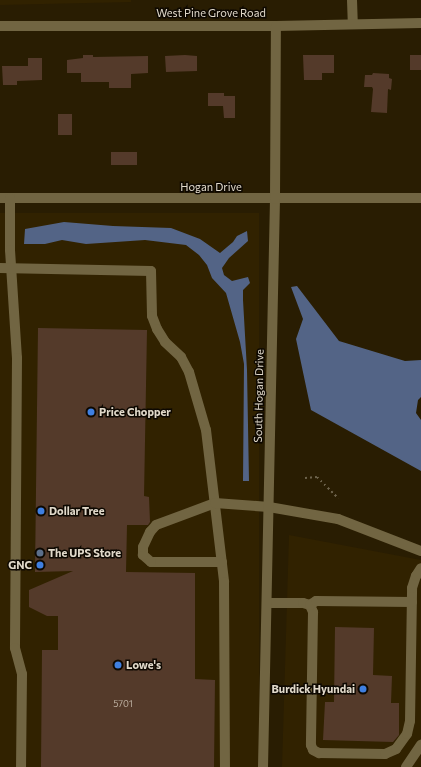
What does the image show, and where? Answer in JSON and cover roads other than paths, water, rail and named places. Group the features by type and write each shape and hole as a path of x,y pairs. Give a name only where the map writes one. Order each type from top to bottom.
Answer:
{"street":[{"path":"352,0 353,24"},
{"name":"West Pine Grove Road","path":"0,26 276,26 421,23"},
{"name":"South Hogan Drive","path":"263,767 269,507 276,26"},
{"path":"5,198 17,358 15,648 22,674 21,767"},
{"name":"Hogan Drive","path":"5,198 421,198"},
{"path":"0,268 151,271 152,316 157,329 165,342 181,357 189,372 206,430 224,582 225,767"},
{"path":"222,562 152,562 143,554 145,540 156,526 215,503 269,507 338,519 421,551"},
{"path":"310,605 313,612 311,745 313,750 319,753 385,754 396,749 407,734 410,721 412,588 416,576 421,568"},
{"path":"267,603 303,603 310,605 316,601 412,602"},
{"path":"406,767 421,745"}],"water":[{"path":"64,222 113,226 171,228 200,239 220,253 233,242 237,236 247,231 248,241 229,258 222,268 224,275 232,281 248,277 250,283 243,290 247,370 249,481 243,481 244,364 240,342 226,293 212,278 207,265 199,255 186,245 145,240 86,244 62,240 45,244 24,244 25,229"},
{"path":"297,286 339,341 405,361 421,360 421,397 418,400 416,413 421,420 421,471 311,410 296,339 303,319 291,287"}],"place":[{"name":"Price Chopper","path":"91,412"},
{"name":"Dollar Tree","path":"41,511"},
{"name":"The UPS Store","path":"40,553"},
{"name":"GNC","path":"40,565"},
{"name":"Lowe's","path":"118,665"},
{"name":"Burdick Hyundai","path":"363,689"}]}
